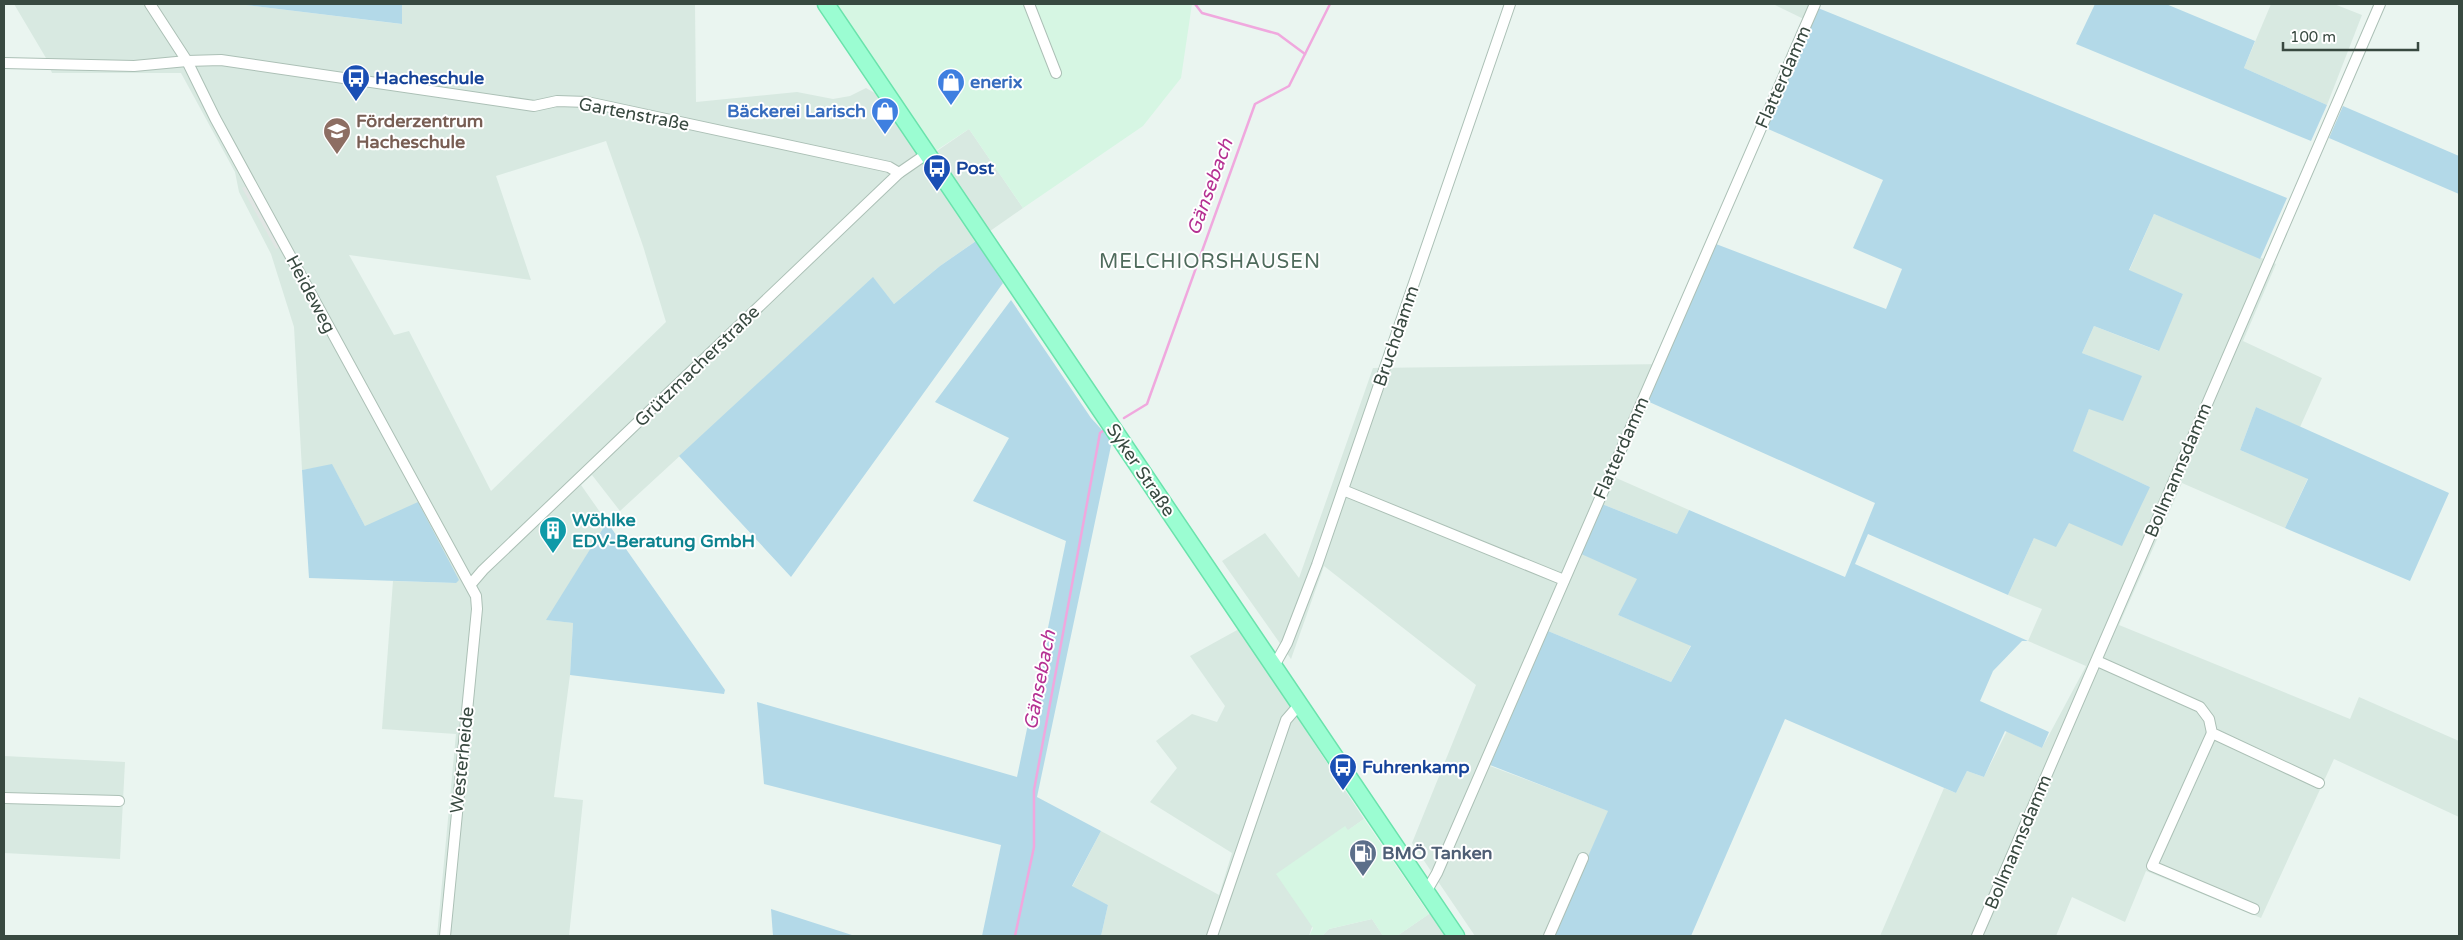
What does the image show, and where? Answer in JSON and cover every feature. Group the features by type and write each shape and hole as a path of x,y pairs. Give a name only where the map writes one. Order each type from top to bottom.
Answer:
{"main road":[{"name":"Syker Straße","path":"826,4 1456,936"}],"street":[{"name":"Heideweg","path":"150,4 186,61 214,118 417,492 471,584"},
{"path":"1028,4 1056,72"},
{"name":"Bruchdamm","path":"1274,666 1287,643 1342,490 1510,4"},
{"name":"Flatterdamm","path":"1426,892 1440,865 1815,4"},
{"name":"Bollmannsdamm","path":"1977,936 2380,4"},
{"name":"Gartenstraße","path":"4,63 134,66 221,60 534,106 557,101 588,102 889,167 899,173"},
{"name":"Grützmacherstraße","path":"471,584 483,570 899,173 928,153"},
{"path":"1342,490 1564,580"},
{"name":"Westerheide","path":"445,936 477,609 476,596 471,584"},
{"path":"2097,660 2200,707 2209,719 2212,733 2152,866 2254,909"},
{"path":"1212,936 1286,720 1299,705"},
{"path":"2212,733 2319,782"},
{"path":"4,798 119,801"},
{"path":"1549,936 1583,858"}],"shaded area":[{"path":"14,4 238,4 401,24 402,4 695,4 696,102 797,92 833,99 850,96 866,88 880,96 934,153 969,129 1023,208 940,266 894,304 873,278 620,511 592,475 581,485 607,522 547,620 573,623 570,675 554,797 583,800 569,936 437,936 456,734 382,729 393,581 456,583 365,526 332,465 302,470 294,327 271,254 239,192 235,172 181,73 52,73 46,58","holes":["606,141 643,246 666,322 491,491 409,331 394,335 349,255 531,280 496,176"]},
{"path":"238,4 402,4 402,24"},
{"path":"816,4 1192,4 1181,78 1143,126 1023,208 969,129 923,159"},
{"path":"1773,4 1820,4 1812,23"},
{"path":"2095,4 2166,4 2255,41 2244,68 2327,105 2311,141 2076,44"},
{"path":"2271,4 2334,4 2362,15 2327,105 2244,68"},
{"path":"1818,8 2287,198 2260,259 2154,214 2129,270 2183,294 2159,351 2094,326 2082,353 2142,376 2123,421 2089,409 2073,451 2150,487 2122,546 2069,523 2056,547 2034,538 2008,595 1868,534 1855,564 2028,641 2022,641 1993,671 1980,701 2049,732 2042,748 2005,731 1984,777 1967,771 1956,793 1785,719 1691,936 1553,936 1608,811 1490,765 1548,631 1671,682 1691,646 1618,615 1637,579 1579,553 1602,504 1677,534 1689,510 1845,577 1875,503 1647,401 1716,244 1886,309 1902,269 1853,248 1883,180 1766,128"},
{"path":"2343,106 2459,156 2459,194 2329,138"},
{"path":"247,186 280,247 276,249 242,188"},
{"path":"2154,214 2276,264 2243,341 2322,378 2300,427 2256,407 2240,450 2308,478 2285,528 2182,483 2119,625 2350,719 2359,697 2459,741 2459,817 2334,759 2261,918 2146,871 2125,922 2072,897 2056,936 1880,936 1944,788 1956,793 1967,771 1984,777 2007,731 2042,748 2086,666 2028,641 2042,609 2008,595 2034,538 2150,487 2072,451 2089,409 2141,377 2082,353 2094,326 2158,351 2183,294 2129,271"},
{"path":"976,241 1003,283 791,577 679,456 873,277 894,304 940,266"},
{"path":"1011,300 1091,418 1112,441 1037,797 1101,831 1072,886 1108,905 1101,936 982,936 1001,845 764,784 757,702 1017,777 1066,541 973,501 1009,438 935,402"},
{"path":"1664,364 1614,477 1689,510 1677,534 1602,504 1638,579 1618,615 1691,645 1671,682 1548,631 1490,766 1609,811 1553,936 1475,936 1412,843 1476,685 1324,566 1291,659 1222,561 1265,533 1299,578 1373,368"},
{"path":"2256,407 2449,493 2410,581 2285,528 2308,479 2240,450"},
{"path":"332,464 365,526 418,502 459,580 456,583 309,578 302,470"},
{"path":"607,522 725,690 724,694 570,675 573,623 546,620"},
{"path":"1239,629 1364,819 1347,831 1345,827 1309,936 1101,936 1108,905 1072,887 1101,831 1219,895 1232,853 1150,802 1177,768 1156,741 1192,714 1217,722 1225,706 1190,656"},
{"path":"4,756 125,762 120,859 4,853"},
{"path":"1364,819 1429,914 1397,936 1383,936 1372,919 1329,929 1322,936 1309,936 1313,928 1276,874 1345,826 1348,830"},
{"path":"771,909 855,936 773,936"},
{"path":"1429,914 1432,914 1446,936 1397,936"},
{"path":"1372,919 1383,936 1322,936 1329,929"}],"waterway":[{"path":"1195,4 1202,13 1278,34 1305,54"},
{"name":"Gänsebach","path":"1124,418 1147,404 1255,104 1289,86 1330,4"},
{"name":"Gänsebach","path":"1015,936 1034,847 1034,790 1100,433 1103,431"}],"place":[{"name":"Hacheschule","path":"356,102"},
{"name":"enerix","path":"951,106"},
{"name":"Bäckerei Larisch","path":"885,135"},
{"name":"Förderzentrum Hacheschule","path":"337,155"},
{"name":"Post","path":"937,192"},
{"name":"Wöhlke EDV-Beratung GmbH","path":"553,554"},
{"name":"Fuhrenkamp","path":"1343,791"},
{"name":"BMÖ Tanken","path":"1363,877"}],"district":[{"name":"MELCHIORSHAUSEN","path":"1210,262"}]}
